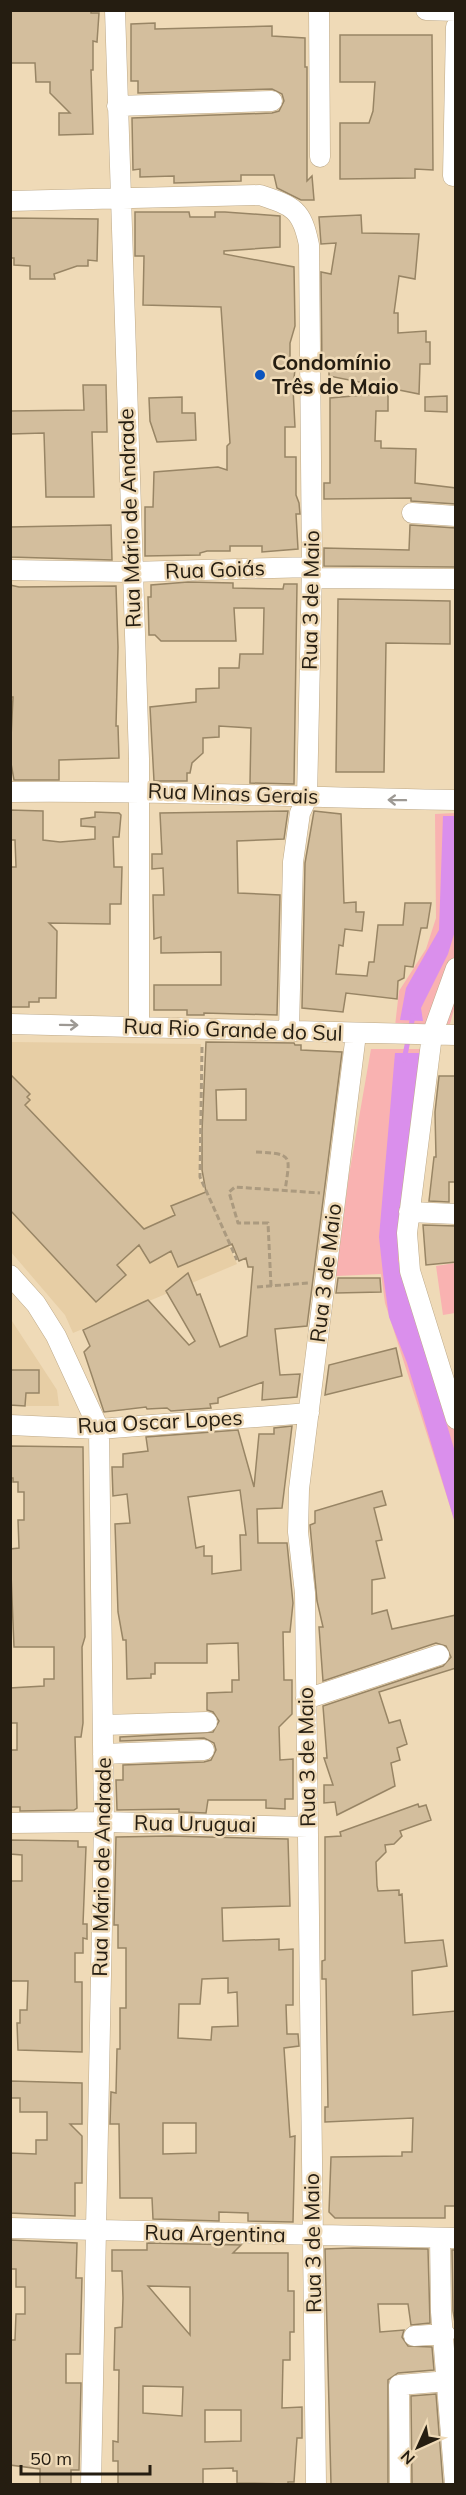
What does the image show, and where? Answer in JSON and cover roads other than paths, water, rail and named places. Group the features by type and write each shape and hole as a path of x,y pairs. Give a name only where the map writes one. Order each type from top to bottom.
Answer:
{"street":[{"name":"Rua Mário de Andrade","path":"115,10 138,790 139,1026"},
{"path":"319,10 320,158"},
{"path":"426,10 456,11"},
{"path":"453,176 456,27"},
{"path":"117,106 272,101"},
{"name":"Rua 3 de Maio","path":"10,201 260,195 288,204 299,213 309,245 312,573 307,798 300,813 293,862 289,1030"},
{"path":"412,513 456,516"},
{"name":"Rua Goiás","path":"10,570 312,573 456,579"},
{"name":"Rua Minas Gerais","path":"10,792 138,790 307,798 456,801"},
{"path":"456,968 431,1035 407,1233 410,1271 456,1419"},
{"name":"Rua Rio Grande do Sul","path":"10,1024 456,1035"},
{"name":"Rua 3 de Maio","path":"316,2484 305,1593 298,1532 299,1489 356,1034"},
{"path":"409,1212 456,1215"},
{"name":"Rua Mário de Andrade","path":"10,1275 36,1304 56,1336 99,1429 104,1822 91,2484"},
{"name":"Rua Oscar Lopes","path":"10,1425 99,1429 309,1413"},
{"path":"306,1699 439,1655"},
{"path":"103,1725 207,1722"},
{"path":"103,1754 204,1750"},
{"name":"Rua Uruguai","path":"10,1823 104,1822 308,1827"},
{"name":"Rua Argentina","path":"10,2228 448,2238"},
{"path":"448,2238 441,2312 449,2381 455,2484"},
{"path":"414,2336 445,2334"},
{"path":"400,2484 399,2385 449,2381"}],"waterway":[{"path":"404,1060 413,1016"}],"place":[{"name":"Condomínio Três de Maio","path":"260,375"}]}
